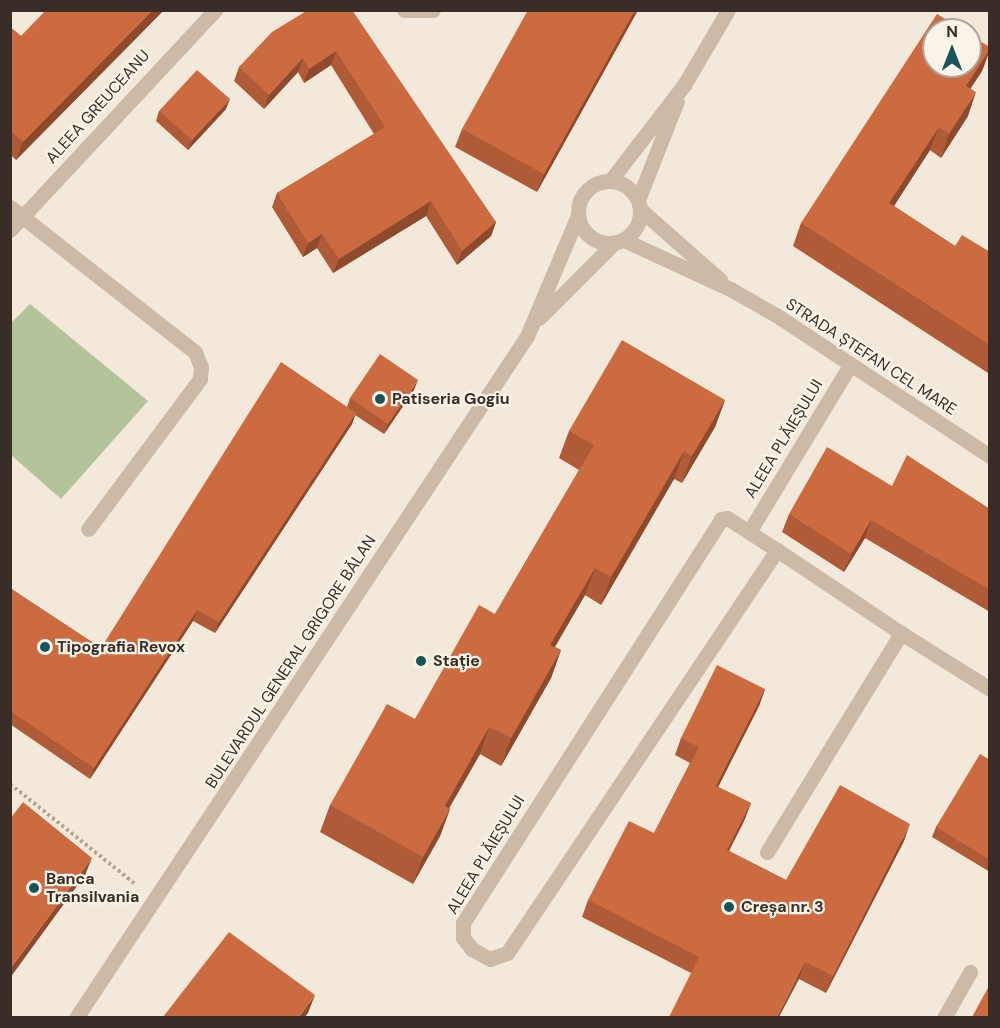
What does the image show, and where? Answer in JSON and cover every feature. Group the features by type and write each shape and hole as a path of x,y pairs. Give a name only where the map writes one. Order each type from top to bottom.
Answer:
{"street":[{"name":"ALEEA GREUCEANU","path":"10,230 16,212 215,10"},
{"path":"404,10 433,10"},
{"path":"610,181 684,85 728,10"},
{"path":"640,205 627,186 610,181 590,187 579,204 578,215 585,234 594,240 619,242 637,228 640,205 684,85"},
{"name":"STRADA ȘTEFAN CEL MARE","path":"640,205 732,290"},
{"path":"16,212 195,352 201,367 200,379 88,529"},
{"name":"BULEVARDUL GENERAL GRIGORE BĂLAN","path":"76,1017 533,325 578,215"},
{"name":"STRADA ȘTEFAN CEL MARE","path":"619,242 732,290 990,456"},
{"name":"BULEVARDUL GENERAL GRIGORE BĂLAN","path":"533,325 619,242"},
{"name":"ALEEA PLĂIEȘULUI","path":"749,532 850,364"},
{"name":"ALEEA PLĂIEȘULUI","path":"777,550 507,952 490,959 472,949 464,938 463,923 716,524 728,518 990,689"},
{"path":"767,852 902,633"},
{"path":"944,1017 970,972"}],"path":[{"path":"10,784 156,899"}],"green space":[{"path":"30,304 148,401 61,499 11,455 11,323"}],"building":[{"path":"46,10 153,10 23,142 10,130 10,27 21,36"},
{"path":"308,10 352,10 496,222 462,251 431,201 339,259 322,234 308,243 277,193 385,127 336,51 309,69 303,58 269,95 239,67 272,32"},
{"path":"528,10 635,10 544,174 462,129"},
{"path":"922,37 922,78 971,78 966,86 976,92 949,134 939,127 889,203 955,246 962,235 990,252 990,345 801,223"},
{"path":"982,42 990,49 982,61"},
{"path":"197,70 230,99 192,140 159,111"},
{"path":"622,340 725,400 692,456 684,451 611,577 595,568 550,645 561,650 511,738 489,727 445,806 450,809 423,857 330,805 387,704 415,719 479,605 495,614 594,445 569,431"},
{"name":"Patiseria Gogiu","path":"380,354 418,380 388,424 350,398"},
{"path":"281,362 356,413 219,622 197,610 94,768 10,711 10,588 101,648"},
{"path":"827,447 892,486 907,455 990,509 990,590 871,520 851,554 789,514"},
{"name":"Creșa nr. 3","path":"717,665 765,689 716,786 751,803 727,850 786,880 840,785 910,824 833,976 805,962 777,1017 669,1017 699,957 588,900 629,821 654,833 699,747 681,738"},
{"path":"980,754 990,760 990,860 936,827"},
{"path":"23,802 92,858 10,969 10,819"},
{"path":"229,932 315,995 299,1017 163,1017"},
{"path":"989,986 990,1017 972,1017"}],"place":[{"name":"Patiseria Gogiu","path":"380,399"},
{"name":"Tipografia Revox","path":"45,647"},
{"name":"Stație","path":"421,661"},
{"name":"Banca Transilvania","path":"34,888"},
{"name":"Creșa nr. 3","path":"729,907"}]}
